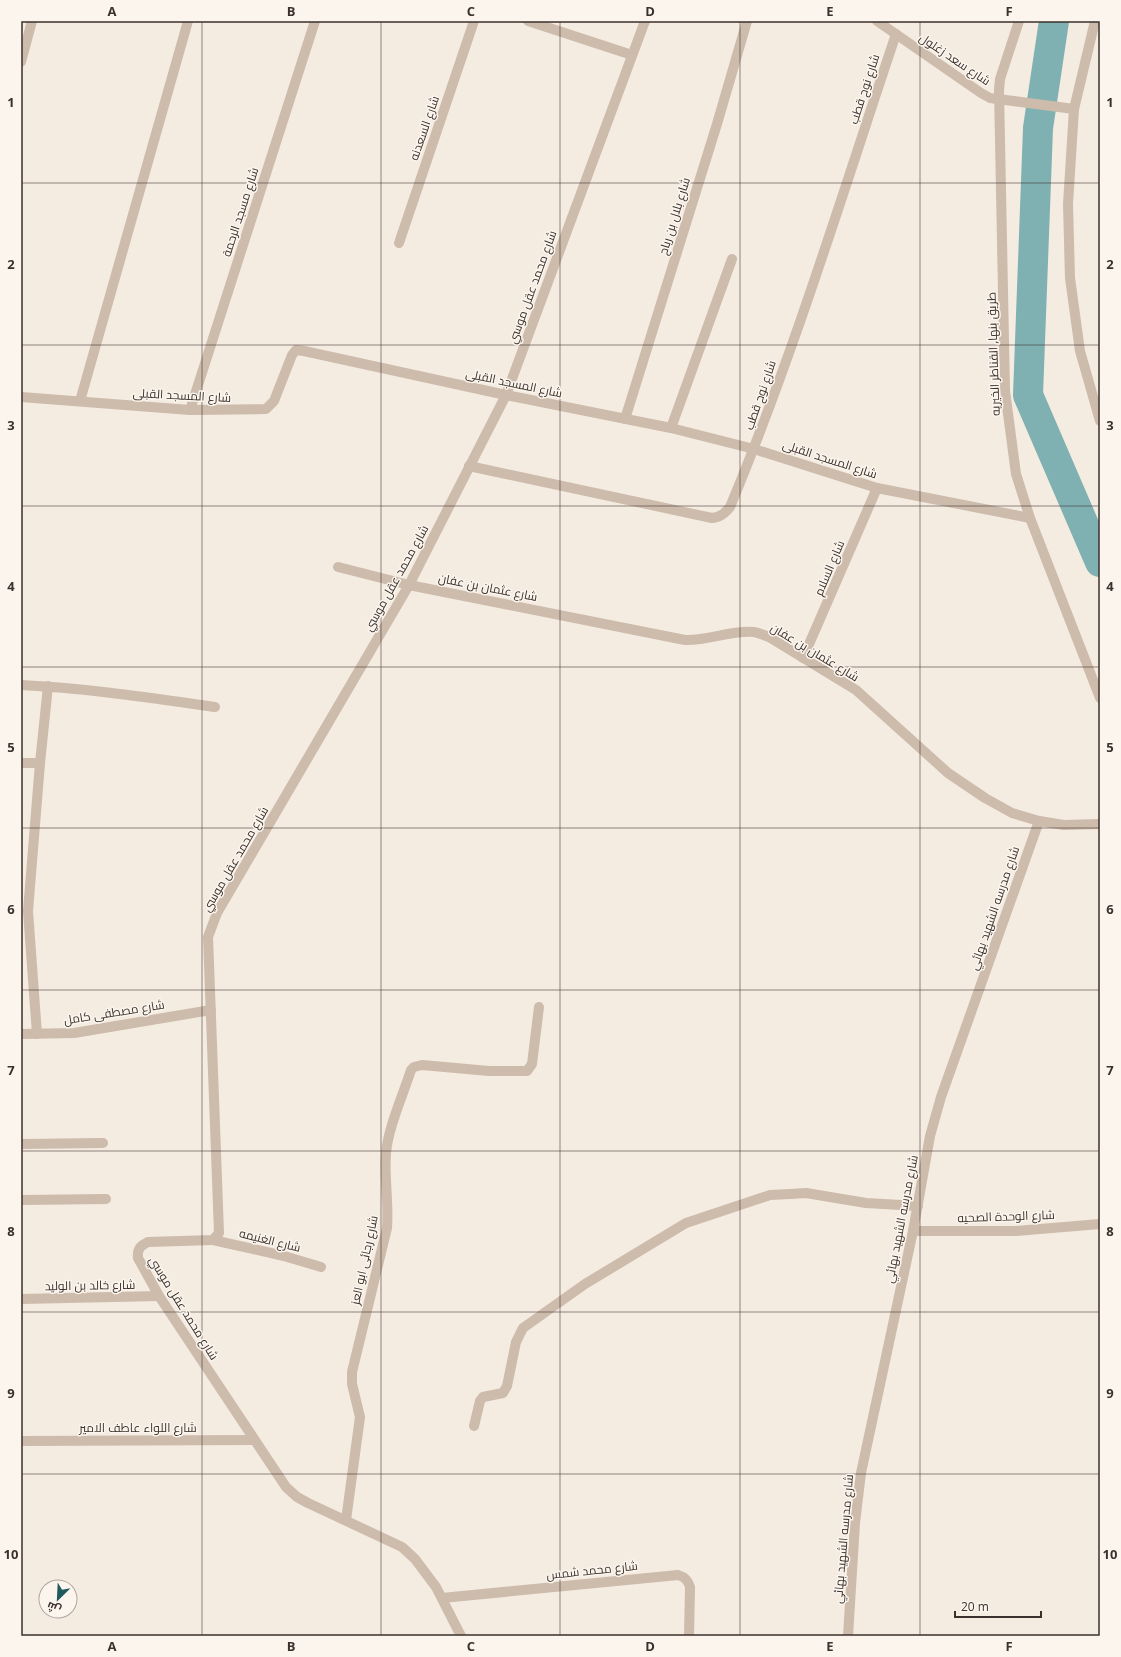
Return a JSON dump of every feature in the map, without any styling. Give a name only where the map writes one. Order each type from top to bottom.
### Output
[{"type":"street","points":[[21,62],[32,21]]},
{"type":"street","points":[[80,401],[188,21]]},
{"type":"street","name":"شارع مسجد الرحمة","points":[[190,410],[315,21]]},
{"type":"street","name":"شارع السعدنه","points":[[399,243],[474,21]]},
{"type":"street","points":[[528,21],[632,55]]},
{"type":"street","name":"شارع محمد عقل موسي","points":[[461,1636],[436,1587],[415,1559],[402,1547],[297,1497],[286,1487],[159,1296],[138,1258],[138,1249],[148,1242],[213,1240],[217,1237],[220,1228],[208,937],[217,914],[409,585],[506,395],[645,21]]},
{"type":"street","name":"شارع بلال بن رباح","points":[[625,419],[717,124],[747,21]]},
{"type":"street","name":"شارع سعد زغلول","points":[[877,21],[981,94],[1000,100],[1074,109]]},
{"type":"street","name":"طريق بنها, القناطر الخيريه","points":[[1019,21],[1000,79],[1005,391],[1016,474],[1030,518],[1100,698]]},
{"type":"street","points":[[1095,21],[1074,109],[1068,204],[1070,278],[1080,351],[1100,422]]},
{"type":"street","name":"شارع نوح قطب","points":[[470,466],[712,518],[719,517],[725,513],[730,507],[754,449],[818,270],[896,34]]},
{"type":"street","points":[[671,428],[732,259]]},
{"type":"street","name":"شارع المسجد القبلى","points":[[21,397],[190,410],[266,409],[274,400],[292,355],[296,350],[506,395],[671,428],[754,449],[878,488],[1030,518]]},
{"type":"street","name":"شارع السلام","points":[[803,658],[878,488]]},
{"type":"street","name":"شارع عثمان بن عفان","points":[[338,567],[409,585],[685,640],[700,640],[745,632],[756,633],[769,637],[856,690],[948,774],[985,798],[1012,813],[1039,821],[1064,825],[1100,824]]},
{"type":"street","points":[[21,685],[48,686],[132,695],[215,707]]},
{"type":"street","points":[[36,1034],[25,911],[48,686]]},
{"type":"street","points":[[21,763],[40,763]]},
{"type":"street","name":"شارع مدرسه الشهيد بهائي","points":[[848,1636],[855,1523],[861,1473],[913,1231],[930,1136],[941,1097],[1039,821]]},
{"type":"street","name":"شارع رجائى ابو العز","points":[[346,1520],[360,1426],[360,1417],[352,1384],[352,1372],[387,1228],[388,1211],[386,1154],[388,1138],[411,1070],[414,1067],[422,1065],[489,1071],[527,1071],[532,1064],[538,1007]]},
{"type":"street","name":"شارع مصطفى كامل","points":[[21,1034],[74,1033],[210,1010]]},
{"type":"street","points":[[21,1144],[103,1143]]},
{"type":"street","points":[[474,1426],[480,1401],[483,1397],[503,1393],[507,1386],[516,1342],[523,1328],[585,1284],[686,1223],[770,1195],[806,1193],[866,1203],[918,1206]]},
{"type":"street","points":[[21,1200],[106,1199]]},
{"type":"street","name":"شارع الوحدة الصحيه","points":[[913,1231],[1016,1231],[1100,1224]]},
{"type":"street","name":"شارع الغنيمه","points":[[213,1240],[284,1256],[321,1267]]},
{"type":"street","name":"شارع خالد بن الوليد","points":[[21,1299],[159,1296]]},
{"type":"street","name":"شارع اللواء عاطف الامير","points":[[21,1440],[254,1440]]},
{"type":"street","name":"شارع محمد شمس","points":[[442,1598],[678,1575],[684,1576],[689,1582],[690,1587],[689,1636]]},
{"type":"waterway","points":[[1054,21],[1038,128],[1028,395],[1100,562]]}]
